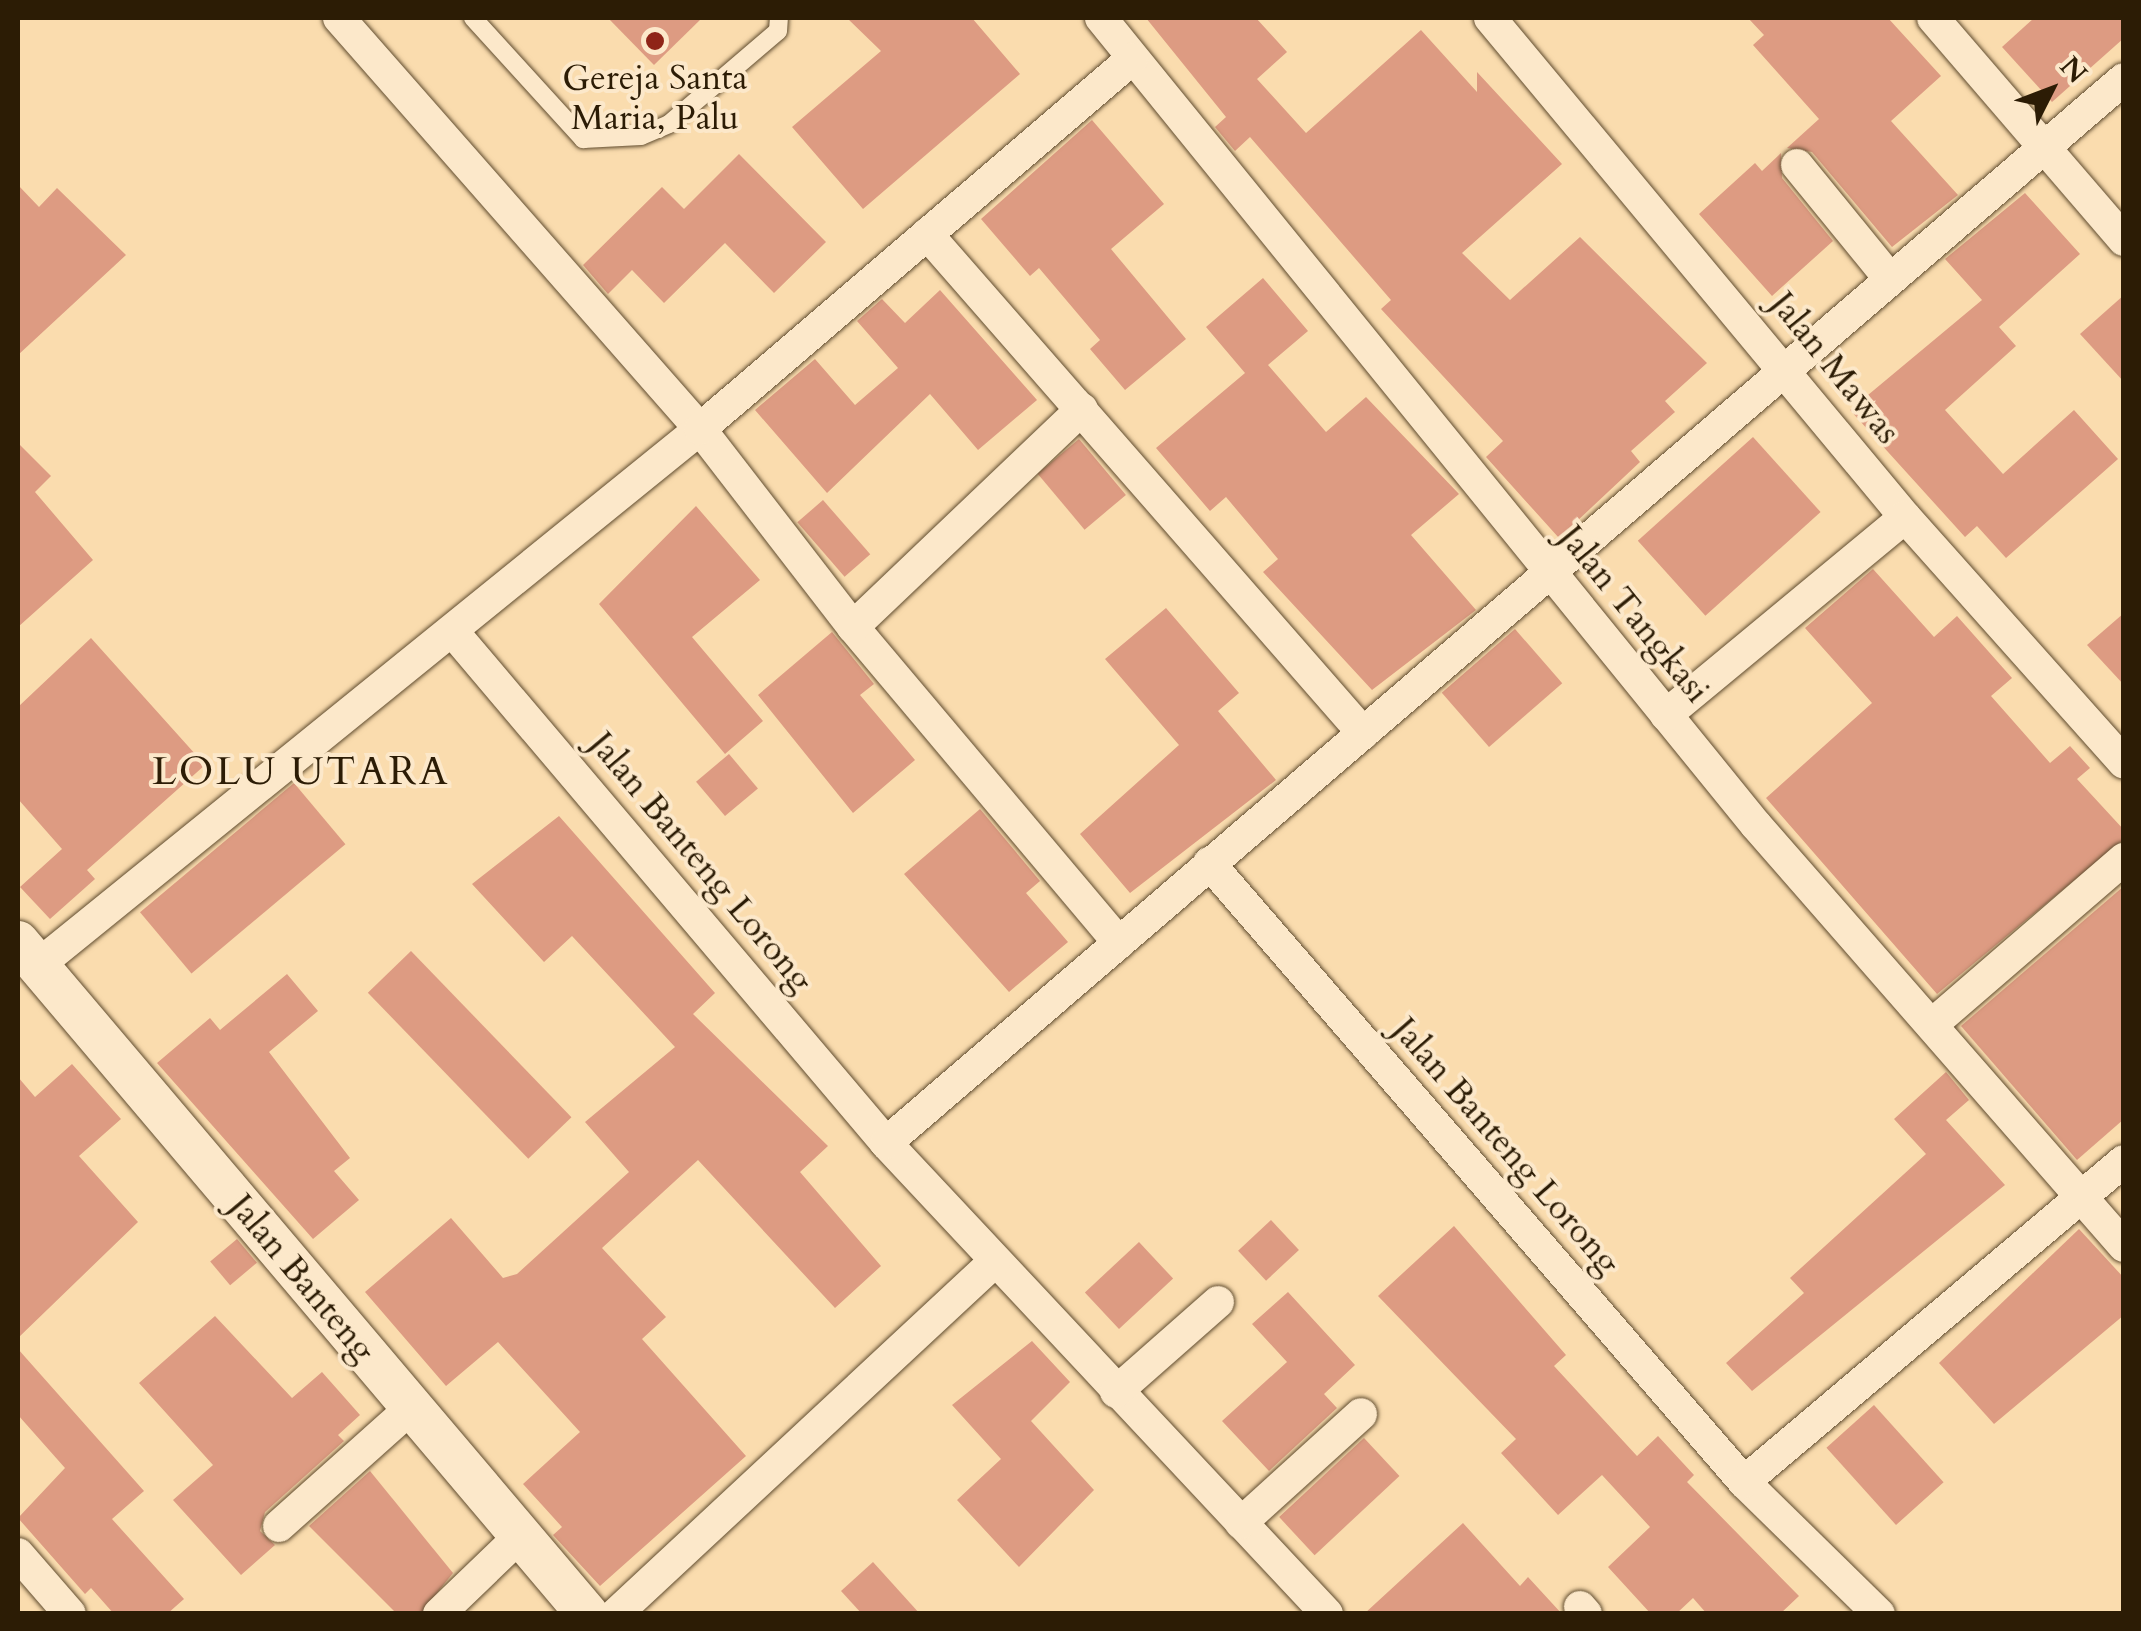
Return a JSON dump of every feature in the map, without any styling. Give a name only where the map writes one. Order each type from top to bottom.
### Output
[{"type":"street","points":[[339,18],[700,430],[853,627],[1119,943]]},
{"type":"street","name":"Jalan Tangkasi","points":[[1101,18],[1666,716],[2124,1246]]},
{"type":"street","name":"Jalan Mawas","points":[[1490,18],[1905,517],[2124,763]]},
{"type":"street","points":[[1933,18],[2124,240]]},
{"type":"street","points":[[27,954],[454,632],[700,430],[1132,59]]},
{"type":"street","points":[[886,1143],[1546,569],[1786,370],[2124,79]]},
{"type":"street","points":[[1798,165],[1890,280]]},
{"type":"street","points":[[927,234],[1362,733]]},
{"type":"street","points":[[853,627],[1082,409]]},
{"type":"street","points":[[1666,716],[1905,517]]},
{"type":"street","name":"Jalan Banteng Lorong","points":[[454,632],[886,1143],[1326,1614]]},
{"type":"street","points":[[1934,1022],[2124,860]]},
{"type":"street","name":"Jalan Banteng Lorong","points":[[1208,863],[1744,1482],[1870,1610]]},
{"type":"street","name":"Jalan Banteng","points":[[27,954],[587,1614]]},
{"type":"street","points":[[1744,1482],[2124,1161]]},
{"type":"street","points":[[616,1614],[994,1262]]},
{"type":"street","points":[[1116,1392],[1218,1302]]},
{"type":"street","points":[[279,1526],[412,1407]]},
{"type":"street","points":[[1240,1523],[1361,1414]]},
{"type":"street","points":[[439,1614],[521,1534]]},
{"type":"street","points":[[18,1554],[70,1614]]},
{"type":"lane","points":[[473,18],[582,139],[641,136],[669,124],[778,30],[779,18]]},
{"type":"building","name":"Gereja Santa Maria, Palu","points":[[608,18],[702,18],[654,65]]},
{"type":"building","points":[[847,18],[972,18],[1020,74],[863,209],[792,127],[881,51]]},
{"type":"building","points":[[1146,18],[1256,18],[1287,52],[1257,79],[1306,133],[1421,30],[1477,92],[1477,72],[1562,164],[1462,253],[1510,300],[1580,237],[1707,363],[1665,401],[1675,412],[1631,451],[1640,462],[1559,538],[1486,457],[1503,441],[1381,309],[1391,300],[1250,137],[1235,151],[1215,127],[1226,117]]},
{"type":"building","points":[[1748,18],[1888,18],[1941,76],[1891,121],[1958,195],[1892,247],[1812,152],[1787,148],[1819,119],[1753,45],[1764,35]]},
{"type":"building","points":[[2034,18],[2124,18],[2124,38],[2052,102],[2002,47]]},
{"type":"building","points":[[1092,120],[1164,204],[1111,249],[1186,339],[1125,390],[1090,349],[1100,340],[1039,268],[1030,276],[981,219]]},
{"type":"building","points":[[1781,153],[1782,178],[1833,241],[1772,296],[1699,214],[1755,163],[1762,171]]},
{"type":"building","points":[[739,154],[826,242],[774,293],[725,243],[664,303],[632,270],[608,294],[583,265],[662,187],[684,209]]},
{"type":"building","points":[[18,185],[39,207],[57,188],[126,255],[18,355]]},
{"type":"building","points":[[2025,193],[2080,254],[1999,327],[2016,346],[1945,410],[2003,474],[2074,410],[2118,459],[2006,558],[1977,526],[1965,537],[1850,410],[1982,300],[1945,259]]},
{"type":"building","points":[[1263,278],[1308,331],[1268,365],[1326,432],[1366,397],[1459,494],[1411,535],[1476,610],[1372,690],[1263,572],[1278,559],[1226,497],[1210,511],[1156,448],[1245,373],[1206,327]]},
{"type":"building","points":[[940,290],[1037,400],[978,450],[930,394],[827,493],[755,410],[815,359],[855,405],[898,368],[857,321],[882,299],[905,323]]},
{"type":"building","points":[[2124,295],[2124,382],[2080,334]]},
{"type":"building","points":[[1753,437],[1821,512],[1705,616],[1638,541]]},
{"type":"building","points":[[1079,439],[1126,495],[1085,530],[1038,474]]},
{"type":"building","points":[[18,443],[51,476],[35,492],[93,560],[18,627]]},
{"type":"building","points":[[823,500],[870,554],[845,577],[797,522]]},
{"type":"building","points":[[696,506],[760,580],[692,637],[763,721],[725,754],[599,604]]},
{"type":"building","points":[[1873,569],[1934,637],[1957,616],[2012,678],[1991,696],[2050,763],[2070,746],[2090,768],[2077,779],[2124,830],[2124,839],[1937,994],[1766,798],[1872,703],[1805,628]]},
{"type":"building","points":[[1166,608],[1239,693],[1218,711],[1276,780],[1130,893],[1080,834],[1179,745],[1105,659]]},
{"type":"building","points":[[2124,613],[2124,685],[2087,645]]},
{"type":"building","points":[[1515,629],[1562,683],[1489,747],[1442,693]]},
{"type":"building","points":[[832,632],[874,684],[860,695],[915,760],[853,813],[758,695]]},
{"type":"building","points":[[91,638],[205,765],[87,870],[95,879],[50,919],[20,887],[62,849],[18,799],[18,707]]},
{"type":"building","points":[[729,754],[758,788],[725,816],[696,782]]},
{"type":"building","points":[[294,783],[345,844],[191,973],[140,912]]},
{"type":"building","points":[[980,809],[1040,881],[1026,893],[1068,942],[1009,992],[904,874]]},
{"type":"building","points":[[559,816],[715,993],[693,1014],[828,1146],[800,1172],[881,1266],[835,1308],[698,1160],[602,1248],[666,1317],[642,1339],[746,1456],[600,1586],[553,1535],[562,1527],[523,1484],[580,1432],[498,1342],[446,1386],[365,1292],[451,1218],[503,1278],[517,1274],[629,1172],[585,1122],[675,1047],[572,936],[544,962],[472,884]]},
{"type":"building","points":[[2124,886],[2124,1119],[2077,1160],[1961,1026]]},
{"type":"building","points":[[411,951],[571,1117],[528,1159],[368,993]]},
{"type":"building","points":[[287,974],[318,1011],[269,1052],[350,1158],[334,1171],[359,1200],[313,1239],[157,1063],[210,1018],[220,1030]]},
{"type":"building","points":[[72,1064],[121,1119],[79,1156],[138,1222],[18,1338],[18,1077],[35,1097]]},
{"type":"building","points":[[1946,1072],[1969,1100],[1946,1120],[2005,1185],[1752,1391],[1726,1363],[1804,1293],[1790,1278],[1926,1154],[1894,1119]]},
{"type":"building","points":[[1271,1220],[1299,1250],[1266,1281],[1238,1251]]},
{"type":"building","points":[[1454,1226],[1566,1355],[1554,1366],[1637,1456],[1658,1436],[1694,1475],[1687,1482],[1799,1596],[1780,1614],[1707,1614],[1693,1598],[1676,1614],[1651,1614],[1608,1567],[1650,1527],[1602,1475],[1558,1515],[1501,1453],[1516,1439],[1378,1296]]},
{"type":"building","points":[[2079,1229],[2124,1278],[2124,1315],[1994,1424],[1939,1363]]},
{"type":"building","points":[[237,1239],[257,1263],[230,1285],[210,1261]]},
{"type":"building","points":[[1139,1242],[1173,1279],[1119,1329],[1085,1292]]},
{"type":"building","points":[[1288,1292],[1355,1365],[1324,1394],[1337,1408],[1269,1471],[1222,1421],[1287,1362],[1252,1324]]},
{"type":"building","points":[[215,1316],[292,1398],[322,1372],[360,1415],[338,1435],[344,1441],[265,1512],[260,1531],[275,1545],[241,1575],[173,1500],[213,1465],[139,1383]]},
{"type":"building","points":[[1032,1341],[1070,1382],[1031,1421],[1094,1490],[1019,1567],[957,1500],[1001,1459],[952,1405]]},
{"type":"building","points":[[18,1349],[144,1491],[112,1519],[184,1599],[167,1614],[114,1614],[91,1588],[85,1594],[18,1518],[65,1468],[18,1415]]},
{"type":"building","points":[[1874,1405],[1944,1482],[1896,1525],[1826,1448]]},
{"type":"building","points":[[1364,1438],[1399,1476],[1315,1555],[1279,1517]]},
{"type":"building","points":[[370,1471],[453,1573],[420,1614],[397,1614],[309,1526]]},
{"type":"building","points":[[1463,1523],[1520,1586],[1528,1577],[1562,1614],[1364,1614]]},
{"type":"building","points":[[873,1562],[920,1614],[862,1614],[841,1591]]},
{"type":"place","name":"Gereja Santa Maria, Palu","points":[[655,41]]},
{"type":"district","name":"LOLU UTARA","points":[[301,772]]}]
